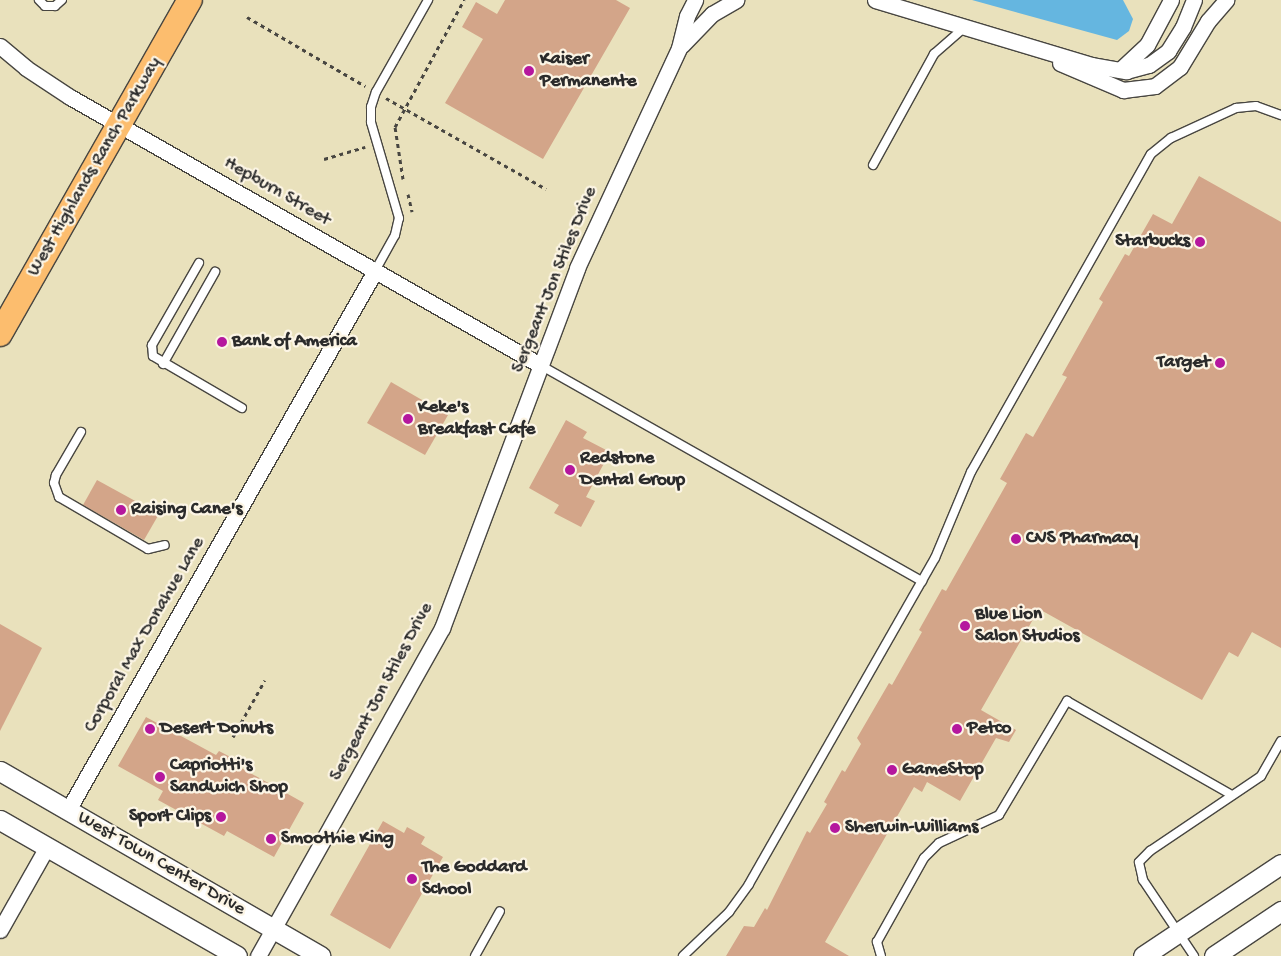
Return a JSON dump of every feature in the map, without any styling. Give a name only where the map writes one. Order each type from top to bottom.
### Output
[{"type":"main road","name":"West Highlands Ranch Parkway","points":[[0,334],[190,0]]},
{"type":"street","name":"Sergeant Jon Stiles Drive","points":[[258,956],[439,635],[585,248],[679,48],[687,16],[695,0]]},
{"type":"street","name":"Sergeant Jon Stiles Drive","points":[[679,48],[701,24],[736,0]]},
{"type":"street","points":[[875,0],[1018,43],[1120,70],[1140,69],[1161,58],[1180,32],[1194,0]]},
{"type":"street","points":[[1120,70],[1148,45],[1171,0]]},
{"type":"street","points":[[1018,43],[1107,85],[1123,90],[1142,89],[1155,86],[1174,74],[1208,22],[1226,0]]},
{"type":"street","name":"Hepburn Street","points":[[0,46],[43,80],[119,125],[540,365]]},
{"type":"street","name":"Corporal Max Donahue Lane","points":[[68,810],[375,271]]},
{"type":"street","name":"West Town Center Drive","points":[[0,771],[322,956]]},
{"type":"street","points":[[0,820],[237,956]]},
{"type":"street","points":[[0,930],[47,847]]},
{"type":"street","points":[[1143,956],[1281,864]]},
{"type":"street","points":[[1214,956],[1281,911]]},
{"type":"lane","points":[[39,0],[45,6],[56,6],[62,0]]},
{"type":"lane","points":[[375,271],[394,234],[399,218],[371,118],[376,92],[428,0]]},
{"type":"lane","points":[[873,164],[937,49],[965,27]]},
{"type":"lane","points":[[683,956],[722,920],[746,890],[922,581],[947,532],[971,472],[1151,154],[1171,138],[1236,108],[1256,106],[1281,115]]},
{"type":"lane","points":[[199,263],[152,345],[153,356],[163,364],[242,408]]},
{"type":"lane","points":[[163,364],[215,272]]},
{"type":"lane","points":[[540,365],[922,581]]},
{"type":"lane","points":[[81,432],[56,475],[54,483],[59,497],[148,548],[165,545]]},
{"type":"lane","points":[[882,956],[877,942],[924,858],[940,843],[999,815],[1067,701],[1232,795]]},
{"type":"lane","points":[[1194,956],[1141,877],[1139,862],[1150,850],[1261,776],[1281,741]]},
{"type":"lane","points":[[475,956],[500,911]]},
{"type":"path","points":[[411,217],[413,209],[403,180],[395,127],[464,0]]},
{"type":"path","points":[[247,18],[546,189]]},
{"type":"path","points":[[324,159],[396,137]]},
{"type":"path","points":[[233,737],[265,680]]},
{"type":"water","points":[[972,0],[1123,0],[1133,19],[1129,31],[1117,40]]},
{"type":"building","name":"Kaiser Permanente","points":[[505,0],[616,0],[630,8],[543,159],[445,103],[483,39],[462,27],[476,2],[497,14]]},
{"type":"building","points":[[1199,176],[1281,222],[1281,648],[1252,632],[1238,657],[1229,652],[1202,700],[1039,609],[981,710],[1016,730],[1009,742],[996,738],[960,801],[927,782],[922,792],[914,787],[825,942],[849,956],[726,956],[744,926],[754,927],[765,908],[767,910],[807,831],[810,833],[827,804],[824,802],[842,770],[845,772],[861,744],[857,738],[889,683],[892,685],[922,632],[919,630],[942,589],[946,591],[1007,483],[1000,479],[1026,433],[1033,437],[1067,377],[1062,375],[1103,302],[1099,299],[1125,254],[1129,256],[1153,214],[1172,224]]},
{"type":"building","name":"Keke's Breakfast Cafe","points":[[391,382],[448,415],[425,455],[367,423]]},
{"type":"building","name":"Redstone Dental Group","points":[[566,420],[587,432],[583,438],[610,452],[586,497],[595,501],[581,527],[554,513],[559,505],[529,488]]},
{"type":"building","name":"Raising Cane's","points":[[97,480],[159,514],[144,540],[83,505]]},
{"type":"building","points":[[0,624],[42,648],[0,731]]},
{"type":"building","points":[[146,717],[216,755],[219,751],[238,761],[236,765],[304,803],[274,857],[227,831],[224,836],[158,800],[163,791],[118,766]]},
{"type":"building","points":[[383,821],[404,833],[407,827],[425,837],[421,844],[443,857],[390,949],[330,915]]},
{"type":"place","name":"Kaiser Permanente","points":[[529,71]]},
{"type":"place","name":"Starbucks","points":[[1200,242]]},
{"type":"place","name":"Bank of America","points":[[222,342]]},
{"type":"place","name":"Target","points":[[1220,363]]},
{"type":"place","name":"Keke's Breakfast Cafe","points":[[408,419]]},
{"type":"place","name":"Redstone Dental Group","points":[[570,470]]},
{"type":"place","name":"Raising Cane's","points":[[121,510]]},
{"type":"place","name":"CVS Pharmacy","points":[[1016,539]]},
{"type":"place","name":"Blue Lion Salon Studios","points":[[965,626]]},
{"type":"place","name":"Desert Donuts","points":[[150,729]]},
{"type":"place","name":"Petco","points":[[957,729]]},
{"type":"place","name":"GameStop","points":[[892,770]]},
{"type":"place","name":"Capriotti's Sandwich Shop","points":[[160,777]]},
{"type":"place","name":"Sport Clips","points":[[221,817]]},
{"type":"place","name":"Sherwin-Williams","points":[[835,828]]},
{"type":"place","name":"Smoothie King","points":[[271,839]]},
{"type":"place","name":"The Goddard School","points":[[412,879]]}]
